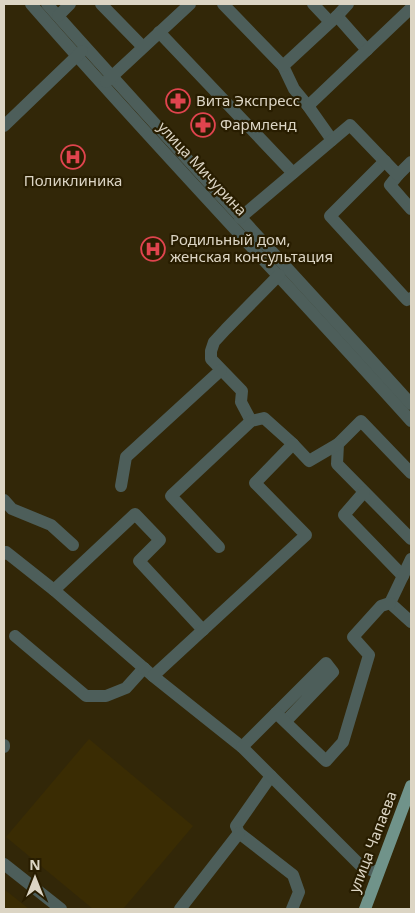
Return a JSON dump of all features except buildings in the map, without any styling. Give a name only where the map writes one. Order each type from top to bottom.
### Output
[{"type":"main road","name":"улица Чапаева","points":[[365,909],[411,786]]},
{"type":"street","name":"улица Мичурина","points":[[31,4],[81,52],[411,421]]},
{"type":"street","name":"улица Мичурина","points":[[47,4],[58,16],[81,52]]},
{"type":"street","points":[[58,16],[70,4]]},
{"type":"street","points":[[101,4],[143,47]]},
{"type":"street","points":[[223,4],[283,66],[294,89],[332,140]]},
{"type":"street","points":[[313,4],[333,19],[367,50]]},
{"type":"street","points":[[283,66],[348,4]]},
{"type":"street","points":[[107,81],[159,32],[183,6]]},
{"type":"street","points":[[308,106],[411,8]]},
{"type":"street","points":[[159,32],[293,173]]},
{"type":"street","points":[[4,126],[81,52]]},
{"type":"street","name":"улица Мичурина","points":[[107,81],[319,301],[411,403]]},
{"type":"street","points":[[240,218],[350,125],[398,175]]},
{"type":"street","points":[[385,161],[330,216],[410,301]]},
{"type":"street","points":[[411,162],[390,185],[411,210]]},
{"type":"street","points":[[251,421],[241,402],[242,391],[212,359],[210,351],[214,342],[279,275]]},
{"type":"street","points":[[121,486],[126,456],[221,370]]},
{"type":"street","points":[[219,547],[171,496],[251,421],[264,418],[309,461],[338,444],[361,421],[411,473]]},
{"type":"street","points":[[15,636],[86,696],[106,696],[126,688],[202,630],[306,535],[255,483],[293,444]]},
{"type":"street","points":[[338,444],[337,464],[411,539]]},
{"type":"street","points":[[364,492],[344,515],[403,576]]},
{"type":"street","points":[[4,500],[12,509],[51,525],[73,545]]},
{"type":"street","points":[[54,590],[135,514],[160,540],[139,561],[202,630]]},
{"type":"street","points":[[4,554],[6,552],[54,590],[148,672],[242,747],[360,865],[378,873]]},
{"type":"street","points":[[276,713],[326,761],[343,742],[369,655],[353,636],[381,606],[390,603],[411,559]]},
{"type":"street","points":[[390,603],[411,622]]},
{"type":"street","points":[[242,747],[326,664],[333,672],[286,721]]},
{"type":"street","points":[[271,776],[236,826],[239,834],[293,875],[299,892],[292,909]]},
{"type":"street","points":[[180,909],[239,834]]},
{"type":"street","points":[[4,864],[61,909]]},
{"type":"shaded area","points":[[89,739],[193,826],[123,909],[93,909],[6,837]]},
{"type":"shaded area","points":[[4,889],[29,909],[4,909]]},
{"type":"place","name":"Вита Экспресс","points":[[178,101]]},
{"type":"place","name":"Фармленд","points":[[203,125]]},
{"type":"place","name":"Поликлиника","points":[[73,157]]},
{"type":"place","name":"Родильный дом, женская консультация","points":[[153,249]]}]
